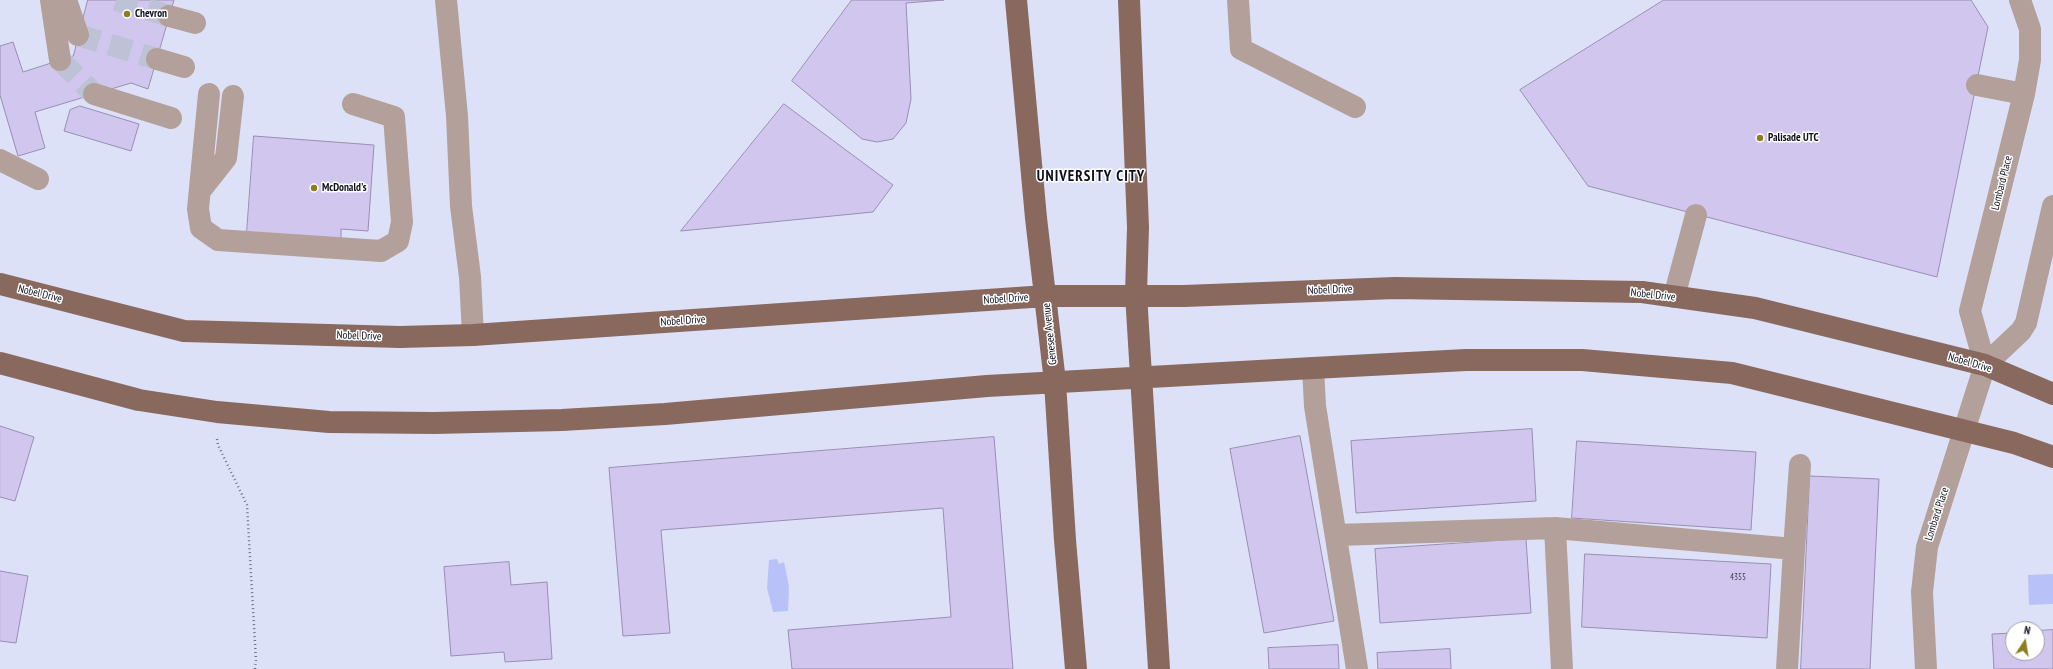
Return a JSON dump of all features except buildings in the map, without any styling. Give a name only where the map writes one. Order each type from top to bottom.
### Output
[{"type":"main road","name":"Genesee Avenue","points":[[1016,0],[1036,218],[1055,382],[1064,532],[1076,669]]},
{"type":"main road","points":[[1129,0],[1138,227],[1136,294],[1159,669]]},
{"type":"main road","name":"Nobel Drive","points":[[0,284],[184,331],[400,338],[473,335],[1046,296],[1136,294],[1184,296],[1395,288],[1642,292],[1755,308],[1985,365],[2053,394]]},
{"type":"main road","points":[[0,363],[139,400],[217,412],[337,422],[434,423],[562,420],[673,413],[987,386],[1055,382],[1466,360],[1582,360],[1732,373],[1964,430],[2034,449],[2053,457]]},
{"type":"street","points":[[51,0],[60,60]]},
{"type":"street","points":[[66,0],[78,35]]},
{"type":"street","points":[[446,0],[457,116],[461,206],[470,277],[473,335]]},
{"type":"street","points":[[1238,0],[1240,50],[1355,107]]},
{"type":"street","name":"Lombard Place","points":[[1985,365],[1970,311],[2024,94],[2030,60],[2030,29],[2020,0]]},
{"type":"street","points":[[169,16],[195,23]]},
{"type":"street","points":[[157,59],[184,67]]},
{"type":"street","points":[[1977,85],[2024,94]]},
{"type":"street","points":[[94,94],[171,118]]},
{"type":"street","points":[[209,94],[198,209],[201,228],[218,240],[381,251],[398,241],[402,222],[394,117],[353,104]]},
{"type":"street","points":[[200,191],[226,158],[234,96]]},
{"type":"street","points":[[0,160],[38,180]]},
{"type":"street","name":"Lombard Place","points":[[1926,669],[1922,592],[1927,547],[1985,365],[2021,331],[2026,323],[2053,206]]},
{"type":"street","points":[[1674,297],[1696,215]]},
{"type":"street","points":[[1313,368],[1315,406],[1337,535],[1357,669]]},
{"type":"street","points":[[1787,669],[1800,466]]},
{"type":"street","points":[[1337,535],[1555,528],[1794,549]]},
{"type":"street","points":[[1555,528],[1562,669]]},
{"type":"path","points":[[217,412],[218,445],[247,505],[256,660],[255,669]]},
{"type":"water","points":[[777,559],[779,564],[784,562],[789,586],[788,611],[773,612],[767,588],[769,560]]},
{"type":"water","points":[[2053,574],[2053,604],[2029,605],[2028,575]]},
{"type":"tunnel","points":[[116,0],[169,16]]},
{"type":"tunnel","points":[[78,35],[157,59]]},
{"type":"tunnel","points":[[60,60],[94,94]]},
{"type":"place","name":"Chevron","points":[[127,14]]},
{"type":"place","name":"Palisade UTC","points":[[1760,138]]},
{"type":"place","name":"McDonald's","points":[[314,188]]},
{"type":"district","name":"UNIVERSITY CITY","points":[[1091,177]]}]
